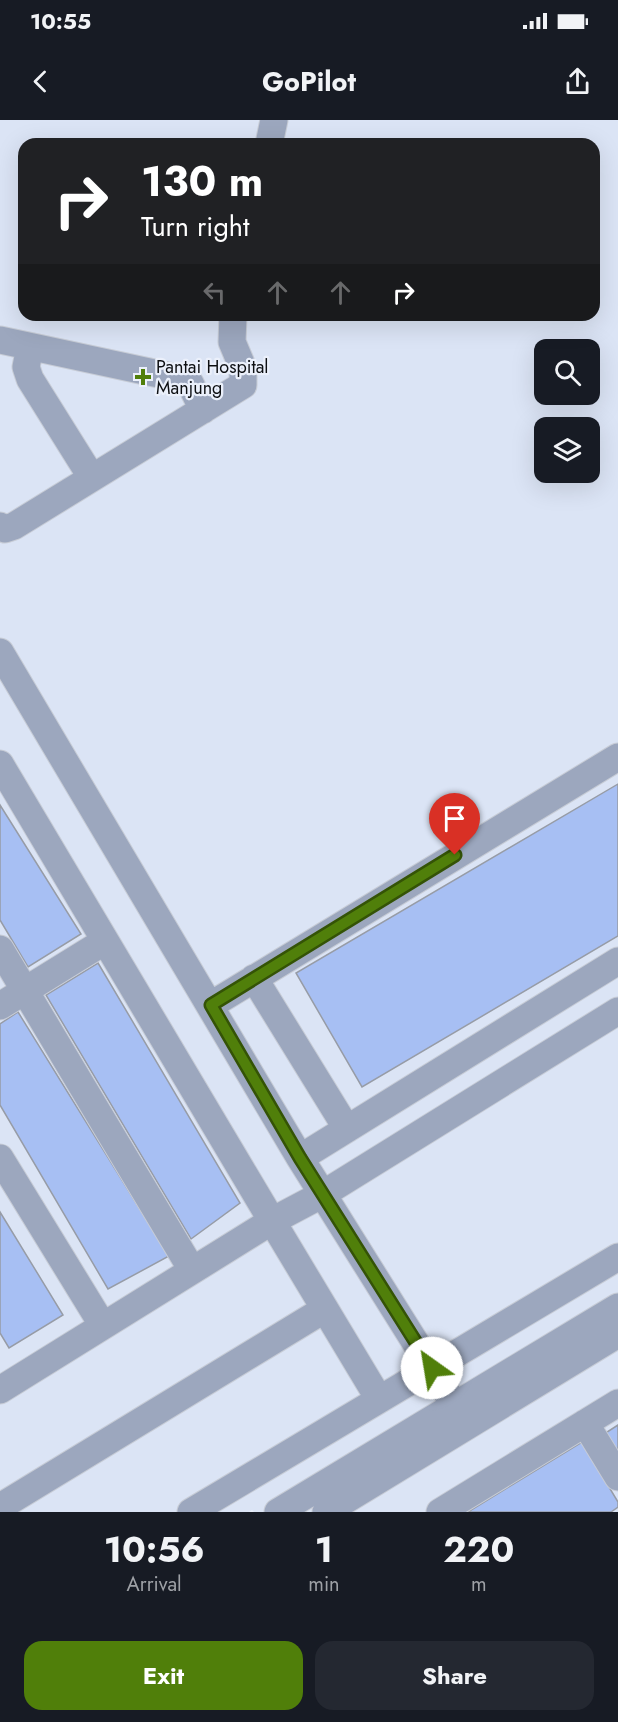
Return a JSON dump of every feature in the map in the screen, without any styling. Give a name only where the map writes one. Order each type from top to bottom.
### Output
[{"type":"street","points":[[270,138],[274,120]]},
{"type":"street","points":[[0,526],[5,529],[14,526],[243,385],[243,368],[232,342],[233,321]]},
{"type":"street","points":[[0,340],[182,379],[190,383],[203,410]]},
{"type":"street","points":[[30,347],[26,367],[30,379],[92,478]]},
{"type":"street","points":[[0,652],[300,1158],[461,1416]]},
{"type":"street","points":[[211,1005],[618,757]]},
{"type":"street","points":[[0,764],[379,1400]]},
{"type":"street","points":[[0,1006],[105,941]]},
{"type":"street","points":[[0,949],[192,1270]]},
{"type":"street","points":[[300,1158],[618,961]]},
{"type":"street","points":[[254,978],[347,1129]]},
{"type":"street","points":[[4,1379],[103,1326],[272,1221],[323,1194],[618,1011]]},
{"type":"street","points":[[0,1158],[103,1326]]},
{"type":"street","points":[[191,1512],[618,1257]]},
{"type":"street","points":[[326,1512],[618,1306]]},
{"type":"street","points":[[0,1507],[325,1309]]},
{"type":"street","points":[[278,1512],[618,1334]]},
{"type":"street","points":[[440,1512],[618,1403]]},
{"type":"street","points":[[585,1423],[618,1478]]},
{"type":"shaded area","points":[[0,120],[618,120],[618,1512],[254,1512],[252,1510],[249,1512],[0,1512]]},
{"type":"building","points":[[618,784],[618,936],[362,1087],[296,973]]},
{"type":"building","points":[[0,805],[81,934],[28,967],[0,920]]},
{"type":"building","points":[[98,963],[240,1203],[191,1239],[46,995]]},
{"type":"building","points":[[18,1012],[169,1256],[108,1289],[0,1105],[0,1024]]},
{"type":"building","points":[[0,1212],[63,1315],[9,1348],[0,1333]]},
{"type":"building","points":[[618,1425],[618,1458],[604,1434]]},
{"type":"building","points":[[582,1442],[618,1502],[618,1507],[611,1512],[468,1512]]},
{"type":"place","name":"Pantai Hospital Manjung","points":[[143,377]]},
{"type":"route","points":[[432,1368],[300,1158],[211,1005],[455,855]]}]
